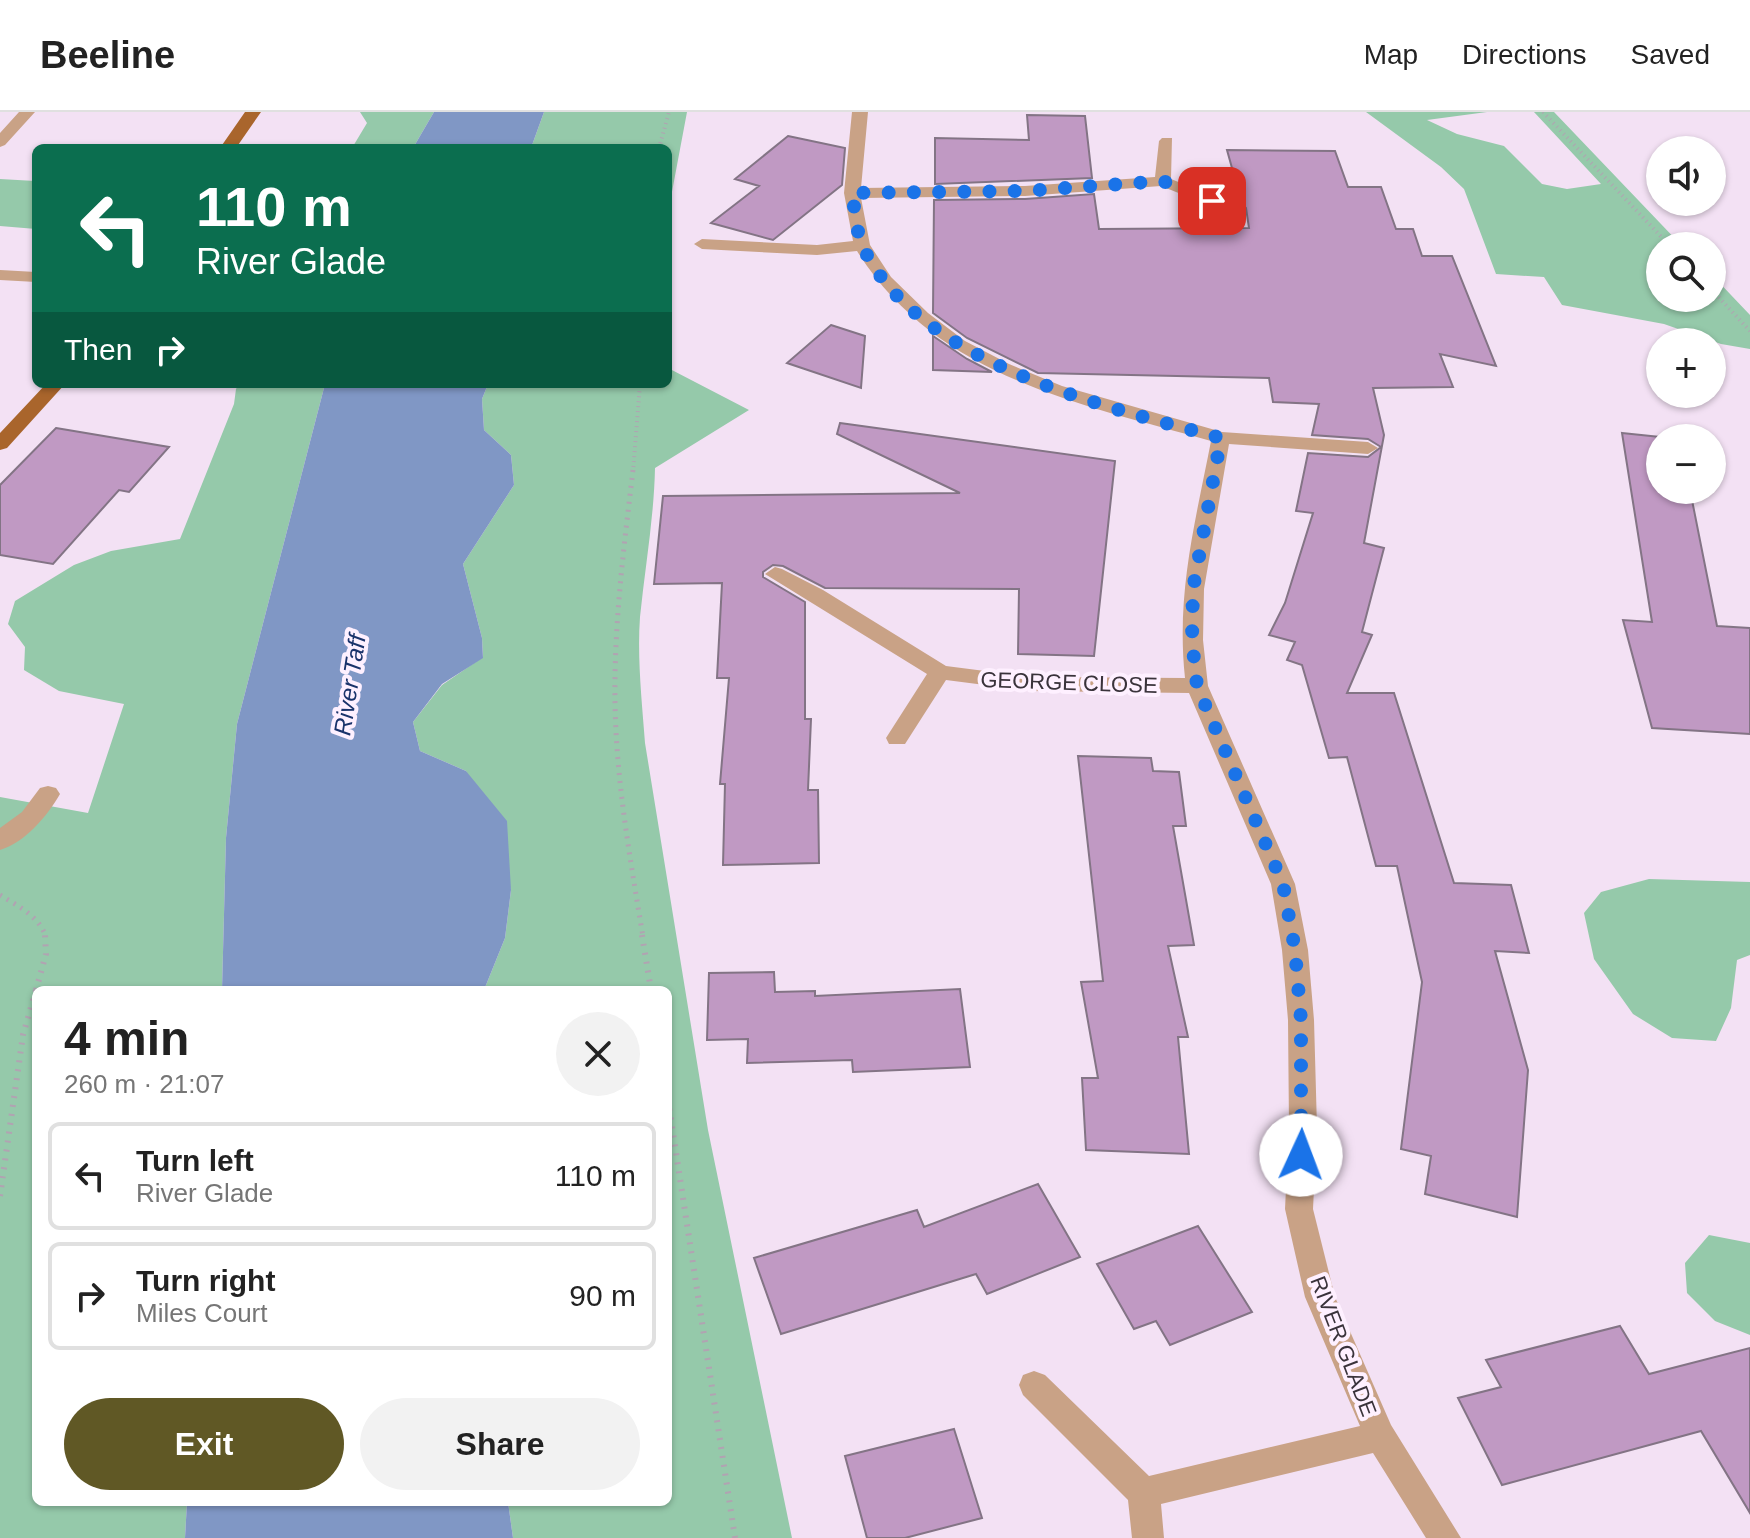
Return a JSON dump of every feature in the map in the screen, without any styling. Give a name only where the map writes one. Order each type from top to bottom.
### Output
[{"type":"main road","points":[[231,144],[253,112]]},
{"type":"main road","points":[[0,444],[52,388]]},
{"type":"street","points":[[0,142],[27,112]]},
{"type":"street","points":[[860,112],[852,193],[862,245],[884,280],[922,317],[959,345],[992,363],[1068,394],[1221,438],[1368,448]]},
{"type":"street","points":[[1163,181],[1167,141]]},
{"type":"street","points":[[852,193],[1025,191],[1163,181],[1237,211]]},
{"type":"street","points":[[702,244],[817,250],[862,245]]},
{"type":"street","points":[[0,275],[32,277]]},
{"type":"street","name":"RIVER GLADE","points":[[1221,438],[1193,589],[1192,640],[1197,686],[1283,884],[1295,950],[1301,1020],[1303,1128],[1299,1209],[1320,1297],[1380,1436],[1445,1538]]},
{"type":"street","name":"GEORGE CLOSE","points":[[775,574],[816,595],[940,672],[974,679],[1031,684],[1197,686]]},
{"type":"street","points":[[897,738],[940,672]]},
{"type":"street","points":[[0,841],[30,818],[48,794]]},
{"type":"street","points":[[1034,1385],[1144,1493],[1148,1538]]},
{"type":"street","points":[[1144,1493],[1380,1436]]},
{"type":"path","points":[[660,144],[669,112]]},
{"type":"path","points":[[1543,112],[1657,232]]},
{"type":"path","points":[[1726,305],[1750,331]]},
{"type":"path","points":[[640,388],[616,641],[615,701],[621,780],[650,986]]},
{"type":"path","points":[[0,895],[40,920],[49,939],[37,986]]},
{"type":"path","points":[[0,1196],[23,1035],[32,1004]]},
{"type":"path","points":[[672,1126],[735,1538]]},
{"type":"green space","points":[[360,112],[434,112],[415,144],[354,144],[367,123]]},
{"type":"green space","points":[[544,112],[687,112],[672,192],[672,144],[532,144]]},
{"type":"green space","points":[[1366,112],[1487,112],[1427,120],[1457,134],[1504,146],[1542,184],[1567,189],[1601,184],[1534,112],[1554,112],[1646,208],[1646,216],[1653,216],[1669,232],[1646,232],[1646,312],[1726,312],[1726,290],[1750,315],[1750,349],[1726,345],[1726,328],[1675,328],[1562,305],[1544,277],[1496,274],[1464,189],[1441,167]]},
{"type":"green space","points":[[0,179],[32,181],[32,229],[0,226]]},
{"type":"green space","points":[[672,370],[749,410],[655,468],[640,617],[639,664],[645,743],[708,1130],[792,1538],[513,1538],[509,1506],[672,1506],[672,986],[486,986],[505,938],[511,890],[466,771],[420,751],[413,722],[442,685],[483,657],[482,638],[463,564],[514,485],[511,455],[484,430],[482,399],[486,388],[672,388]]},
{"type":"green space","points":[[324,388],[237,724],[226,838],[222,986],[32,986],[32,1506],[187,1506],[185,1538],[0,1538],[0,797],[88,813],[124,704],[59,691],[24,670],[25,647],[8,624],[15,601],[74,565],[111,551],[180,539],[234,404],[236,389]]},
{"type":"green space","points":[[1649,879],[1750,882],[1750,955],[1737,960],[1731,1008],[1716,1041],[1672,1038],[1633,1014],[1594,959],[1584,913],[1601,892]]},
{"type":"green space","points":[[1709,1235],[1750,1243],[1750,1335],[1715,1321],[1687,1293],[1685,1263]]},
{"type":"water","points":[[434,112],[544,112],[532,144],[415,144]]},
{"type":"water","name":"River Taff","points":[[324,388],[486,388],[482,399],[484,430],[511,455],[514,485],[463,564],[482,638],[483,658],[442,684],[413,722],[420,751],[466,771],[507,821],[511,890],[505,938],[486,986],[222,986],[226,838],[237,724]]},
{"type":"water","points":[[187,1506],[509,1506],[513,1538],[185,1538]]},
{"type":"building","points":[[1027,115],[1085,116],[1092,178],[935,184],[935,138],[1029,140]]},
{"type":"building","points":[[788,136],[845,148],[842,185],[773,240],[711,223],[759,186],[735,179]]},
{"type":"building","points":[[1227,150],[1335,151],[1348,187],[1381,187],[1396,229],[1413,229],[1422,256],[1452,256],[1496,366],[1440,354],[1453,387],[1373,388],[1384,435],[1364,543],[1384,548],[1362,632],[1372,635],[1347,693],[1394,693],[1454,883],[1511,885],[1529,953],[1495,951],[1528,1070],[1517,1217],[1425,1194],[1431,1156],[1401,1149],[1422,982],[1397,866],[1376,866],[1347,757],[1329,758],[1302,665],[1287,660],[1295,642],[1269,635],[1285,603],[1313,513],[1296,511],[1308,453],[1368,457],[1381,447],[1368,439],[1312,435],[1319,404],[1273,402],[1269,378],[1038,373],[967,338],[933,313],[934,200],[1025,199],[1094,194],[1099,229],[1249,228],[1246,208],[1242,204]]},
{"type":"building","points":[[831,325],[865,336],[861,388],[787,363]]},
{"type":"building","points":[[933,336],[967,359],[992,372],[933,370]]},
{"type":"building","points":[[840,423],[1115,461],[1094,656],[1018,654],[1019,589],[825,588],[783,566],[773,565],[763,572],[763,577],[805,602],[805,719],[811,719],[808,790],[818,790],[819,863],[723,865],[725,784],[720,784],[729,678],[717,678],[722,583],[654,584],[663,496],[960,493],[837,434]]},
{"type":"building","points":[[56,428],[169,447],[129,492],[119,490],[53,564],[0,555],[0,485]]},
{"type":"building","points":[[1622,433],[1646,436],[1646,504],[1693,504],[1717,626],[1750,628],[1750,734],[1652,728],[1623,620],[1652,622]]},
{"type":"building","points":[[1078,756],[1151,758],[1153,771],[1179,772],[1186,826],[1173,826],[1194,945],[1168,946],[1188,1037],[1178,1037],[1189,1154],[1086,1150],[1082,1078],[1098,1078],[1081,982],[1103,981]]},
{"type":"building","points":[[774,972],[775,992],[815,991],[815,996],[960,989],[970,1067],[853,1072],[852,1060],[747,1063],[748,1039],[707,1040],[709,973]]},
{"type":"building","points":[[1038,1184],[1080,1257],[987,1294],[976,1274],[781,1334],[754,1258],[917,1210],[924,1227]]},
{"type":"building","points":[[1198,1226],[1252,1312],[1170,1345],[1156,1321],[1134,1329],[1097,1264]]},
{"type":"building","points":[[1620,1326],[1649,1374],[1750,1348],[1750,1513],[1701,1431],[1502,1485],[1458,1398],[1501,1387],[1486,1360]]},
{"type":"building","points":[[954,1429],[982,1518],[905,1538],[867,1538],[845,1456]]},
{"type":"route","points":[[1212,201],[1163,181],[1025,191],[852,193],[862,245],[884,280],[922,317],[959,345],[1055,390],[1221,438],[1193,589],[1192,640],[1197,686],[1260,825],[1283,884],[1295,950],[1301,1020],[1301,1155]]}]
